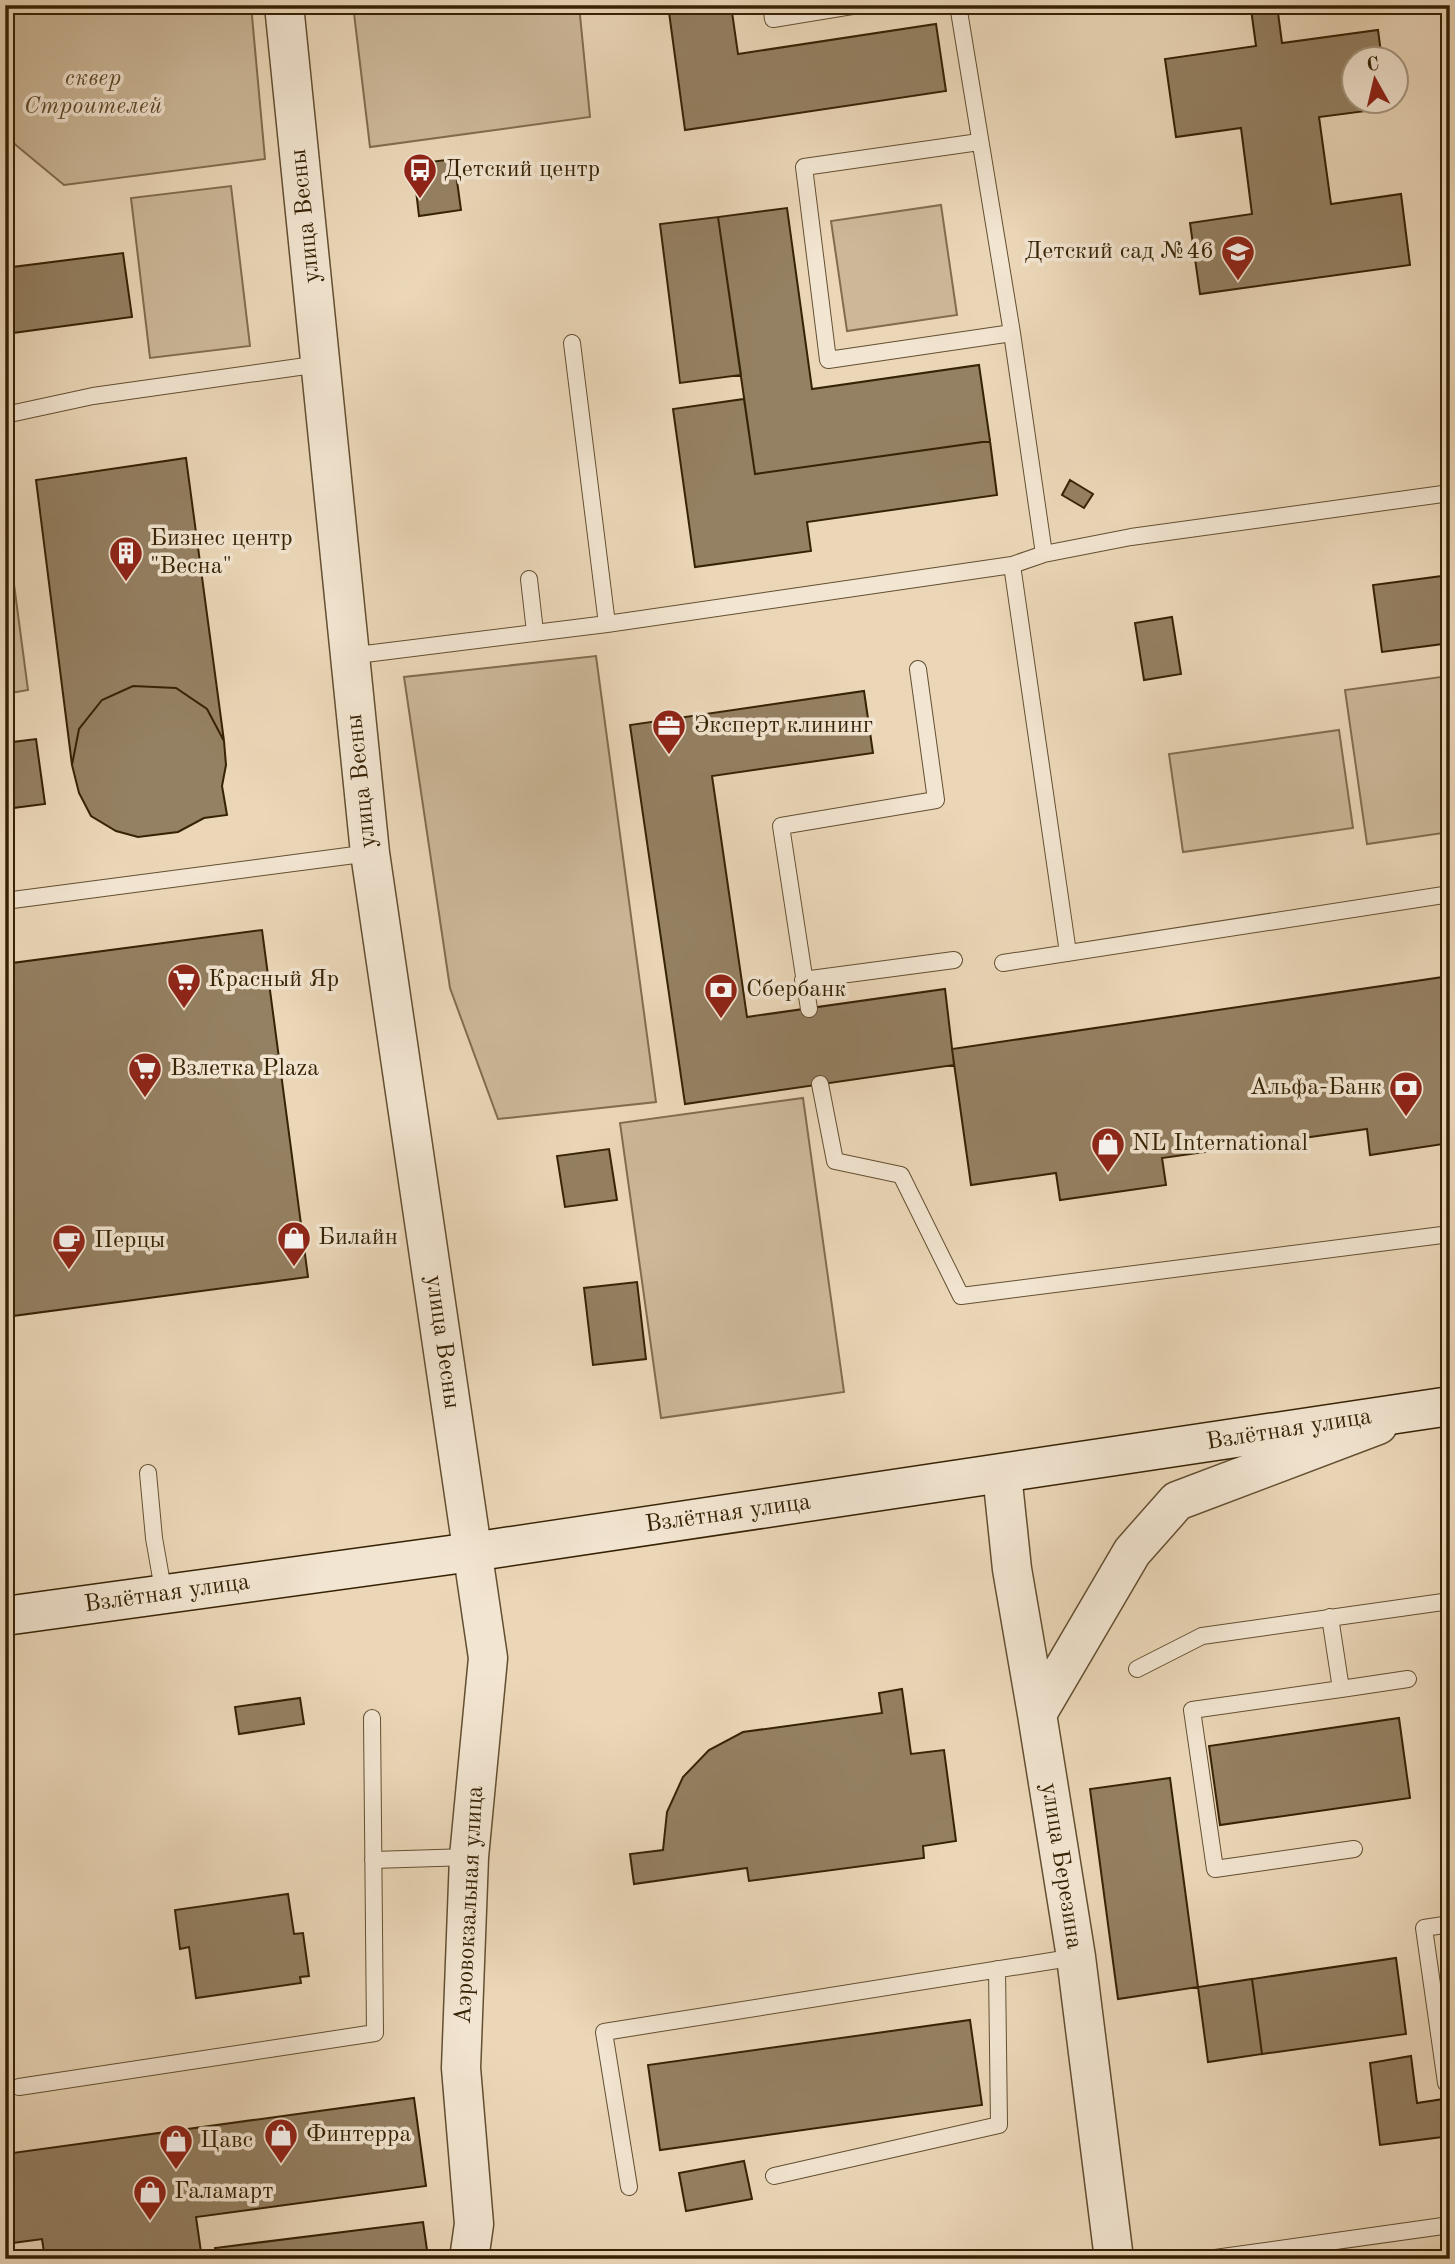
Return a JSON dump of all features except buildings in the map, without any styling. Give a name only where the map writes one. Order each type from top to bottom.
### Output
[{"type":"street","name":"улица Весны","points":[[284,5],[370,853],[472,1552]]},
{"type":"street","name":"Взлётная улица","points":[[5,1616],[472,1552],[1432,1409]]},
{"type":"street","points":[[1037,1714],[1132,1552],[1177,1501],[1432,1409]]},
{"type":"street","name":"улица Березина","points":[[1002,1474],[1012,1569],[1076,1957],[1114,2259]]},
{"type":"street","name":"Аэровокзальная улица","points":[[469,2259],[474,2224],[461,2068],[470,1857],[488,1658],[472,1552]]},
{"type":"lane","points":[[771,5],[773,19],[858,5]]},
{"type":"lane","points":[[958,5],[1012,333],[1044,554]]},
{"type":"lane","points":[[979,142],[804,167],[828,360],[1012,333]]},
{"type":"lane","points":[[572,343],[607,624]]},
{"type":"lane","points":[[5,415],[93,396],[320,363]]},
{"type":"lane","points":[[349,656],[607,624],[1012,565],[1044,554],[1131,537],[1450,493]]},
{"type":"lane","points":[[1012,565],[1069,953]]},
{"type":"lane","points":[[529,579],[536,632]]},
{"type":"lane","points":[[808,1009],[781,826],[936,800],[918,669]]},
{"type":"lane","points":[[5,901],[370,853]]},
{"type":"lane","points":[[1003,963],[1450,894]]},
{"type":"lane","points":[[803,979],[954,960]]},
{"type":"lane","points":[[820,1084],[835,1161],[901,1175],[961,1296],[1450,1234]]},
{"type":"lane","points":[[148,1473],[154,1538],[164,1595]]},
{"type":"lane","points":[[1137,1669],[1202,1636],[1450,1601]]},
{"type":"lane","points":[[1330,1617],[1340,1689]]},
{"type":"lane","points":[[1354,1849],[1215,1869],[1192,1710],[1408,1679]]},
{"type":"lane","points":[[19,2087],[375,2033],[372,1718]]},
{"type":"lane","points":[[373,1860],[470,1857]]},
{"type":"lane","points":[[1450,1924],[1424,1928],[1446,2082],[1450,2082]]},
{"type":"lane","points":[[629,2187],[604,2032],[1076,1957]]},
{"type":"lane","points":[[774,2176],[999,2125],[997,1969]]},
{"type":"lane","points":[[1208,2259],[1450,2225]]},
{"type":"green space","name":"сквер Строителей","points":[[5,5],[251,5],[265,159],[64,185],[5,136]]},
{"type":"green space","points":[[353,5],[579,5],[590,117],[370,147]]},
{"type":"green space","points":[[231,186],[250,346],[150,358],[131,198]]},
{"type":"green space","points":[[941,205],[957,315],[847,331],[831,221]]},
{"type":"green space","points":[[8,539],[28,690],[5,694],[5,540]]},
{"type":"green space","points":[[596,656],[656,1102],[498,1119],[450,988],[404,677]]},
{"type":"green space","points":[[1448,676],[1450,832],[1367,844],[1345,690]]},
{"type":"green space","points":[[1339,730],[1353,828],[1183,852],[1169,754]]},
{"type":"green space","points":[[803,1098],[844,1392],[661,1418],[620,1123]]},
{"type":"place","name":"Детский центр","points":[[420,200]]},
{"type":"place","name":"Детский сад №46","points":[[1238,282]]},
{"type":"place","name":"Бизнес центр \"Весна\"","points":[[126,583]]},
{"type":"place","name":"Эксперт клининг","points":[[669,756]]},
{"type":"place","name":"Красный Яр","points":[[184,1010]]},
{"type":"place","name":"Сбербанк","points":[[721,1020]]},
{"type":"place","name":"Взлетка Plaza","points":[[145,1099]]},
{"type":"place","name":"Альфа-Банк","points":[[1406,1118]]},
{"type":"place","name":"NL International","points":[[1108,1174]]},
{"type":"place","name":"Билайн","points":[[294,1268]]},
{"type":"place","name":"Перцы","points":[[69,1271]]},
{"type":"place","name":"Финтерра","points":[[281,2165]]},
{"type":"place","name":"Цавс","points":[[176,2171]]},
{"type":"place","name":"Галамарт","points":[[150,2222]]}]
